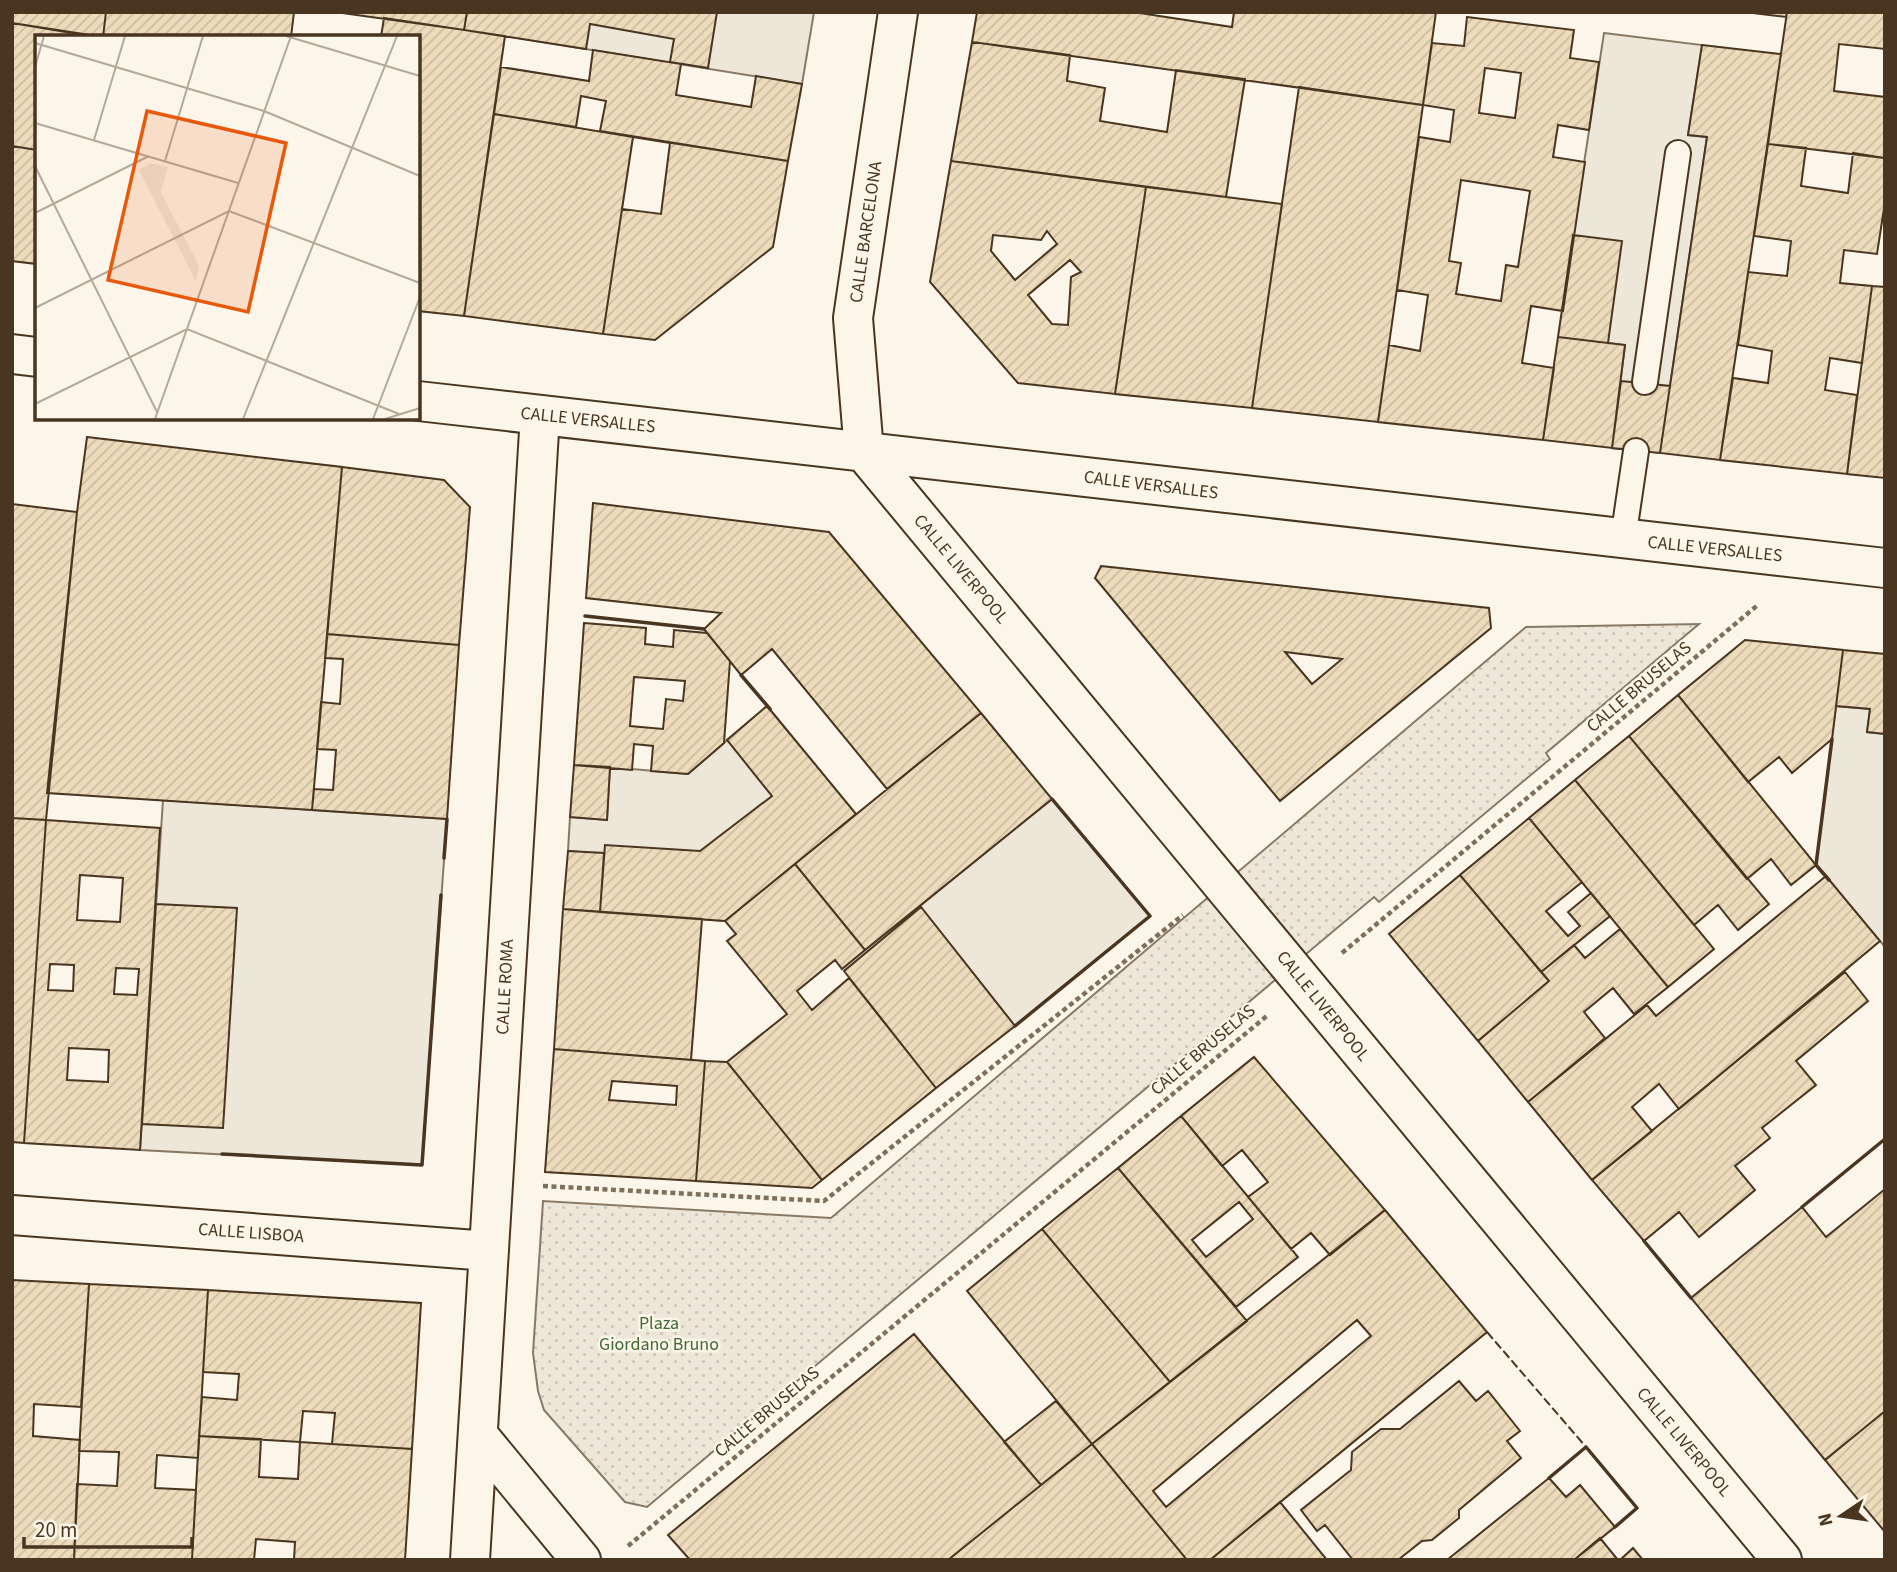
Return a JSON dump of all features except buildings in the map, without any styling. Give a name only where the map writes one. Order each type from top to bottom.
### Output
[{"type":"street","name":"CALLE BARCELONA","points":[[864,452],[853,318],[898,12]]},
{"type":"street","points":[[12,354],[35,357]]},
{"type":"street","name":"CALLE VERSALLES","points":[[420,401],[1885,568]]},
{"type":"street","name":"CALLE ROMA","points":[[470,1560],[540,415]]},
{"type":"street","name":"CALLE LIVERPOOL","points":[[864,452],[1782,1560]]},
{"type":"street","name":"CALLE LISBOA","points":[[12,1215],[489,1251]]},
{"type":"street","points":[[478,1435],[581,1560]]},
{"type":"lane","points":[[1645,382],[1678,153]]},
{"type":"lane","points":[[1623,539],[1636,451]]},
{"type":"path","name":"CALLE BRUSELAS","points":[[622,1551],[1812,560]]},
{"type":"path","points":[[494,1183],[824,1201],[1222,884]]},
{"type":"green space","name":"Plaza Giordano Bruno","points":[[1699,624],[1546,753],[1550,759],[1379,902],[1374,897],[647,1507],[625,1502],[544,1410],[538,1391],[533,1353],[543,1201],[831,1218],[1526,627]]},
{"type":"shaded area","points":[[467,12],[814,12],[802,84],[505,36]]},
{"type":"shaded area","points":[[1604,33],[1702,45],[1688,135],[1707,137],[1660,453],[1612,448],[1625,345],[1608,343],[1573,235]]},
{"type":"shaded area","points":[[767,706],[856,814],[725,921],[600,912],[604,854],[568,851],[570,817],[607,820],[610,767],[688,774]]},
{"type":"shaded area","points":[[1836,706],[1870,709],[1867,732],[1885,734],[1885,947],[1816,865]]},
{"type":"shaded area","points":[[1052,799],[1150,916],[1015,1026],[920,906]]},
{"type":"shaded area","points":[[163,800],[447,819],[422,1165],[140,1150]]},
{"type":"fence","points":[[1487,1332],[1586,1447]]},
{"type":"wall","points":[[585,616],[704,629]]},
{"type":"wall","points":[[741,675],[770,709]]},
{"type":"wall","points":[[1829,880],[1816,865],[1832,739]]},
{"type":"wall","points":[[1015,1026],[1150,916],[1052,799]]},
{"type":"wall","points":[[444,858],[447,819]]},
{"type":"wall","points":[[222,1154],[422,1165],[441,895]]},
{"type":"wall","points":[[1802,1207],[1885,1139]]},
{"type":"wall","points":[[1644,1241],[1691,1298]]},
{"type":"wall","points":[[1549,1478],[1586,1447],[1637,1508],[1615,1527]]}]
